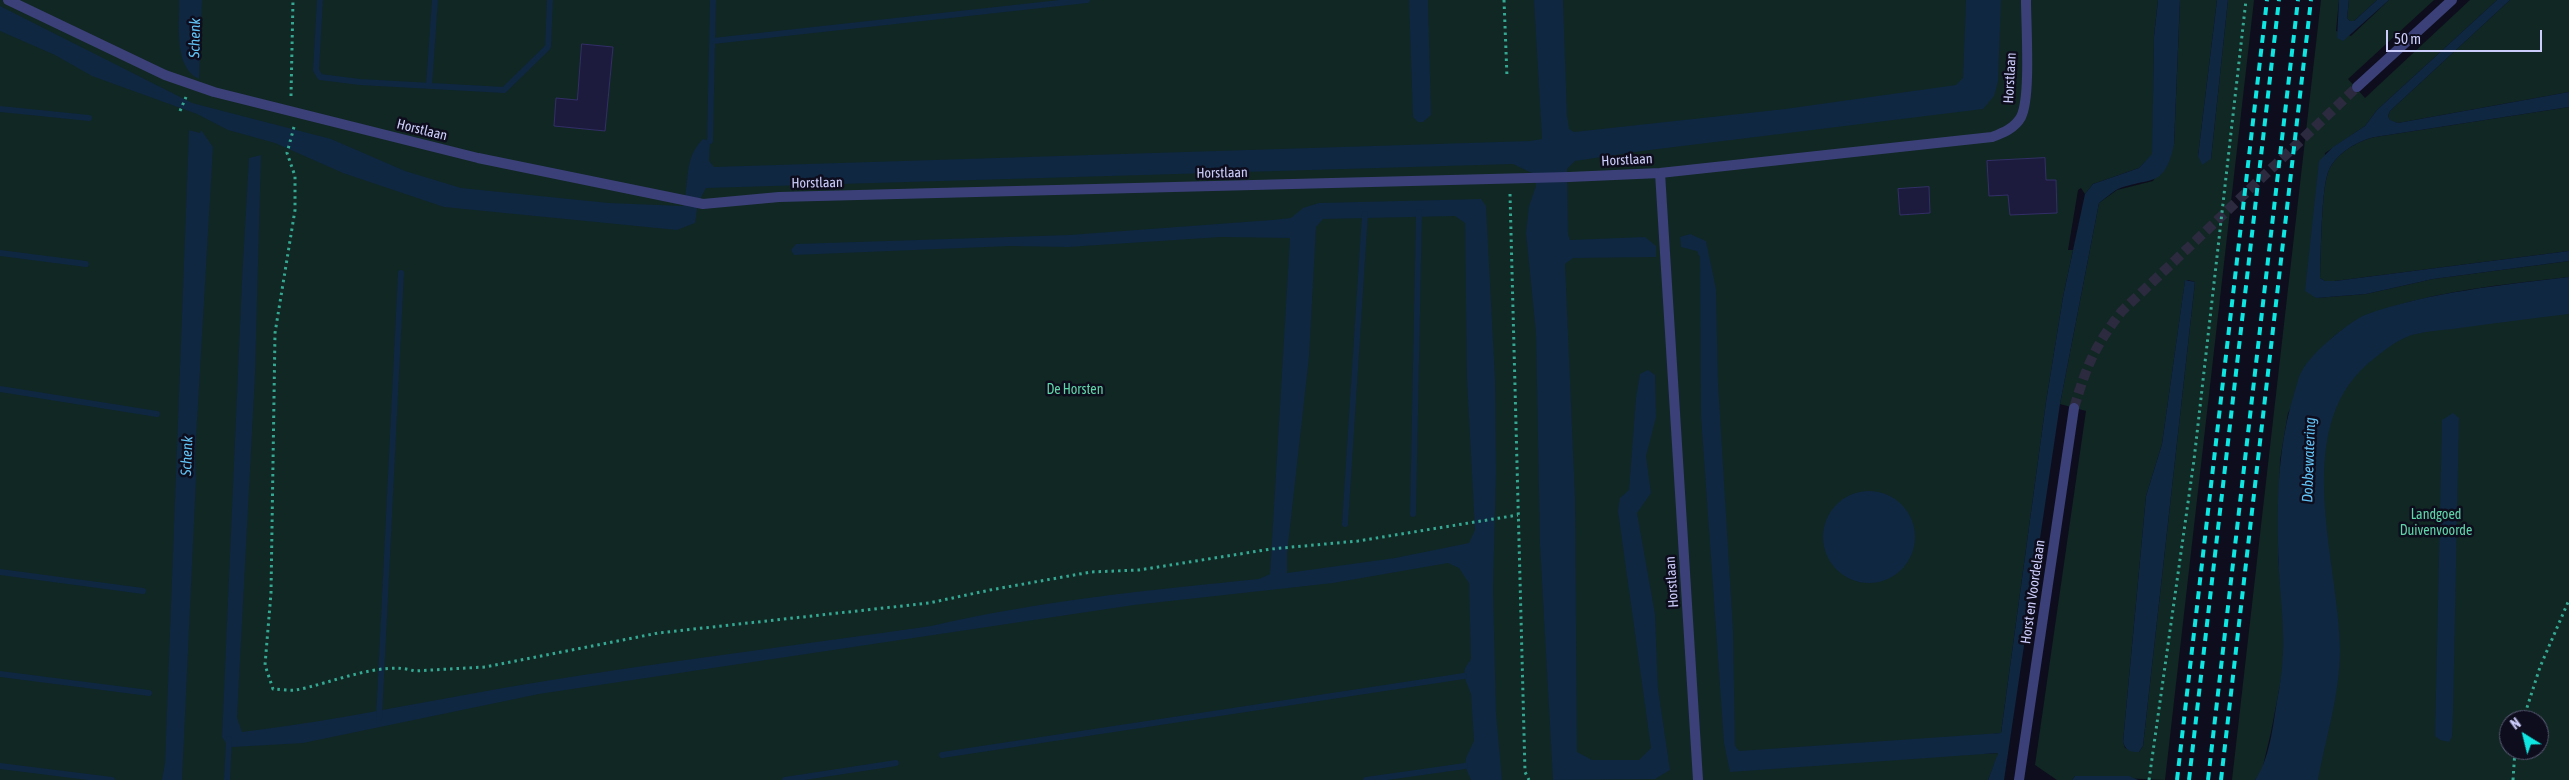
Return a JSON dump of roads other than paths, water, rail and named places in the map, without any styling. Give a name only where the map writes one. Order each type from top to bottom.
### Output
[{"type":"street","name":"Horstlaan","points":[[8,0],[165,76],[214,92],[478,158],[702,204],[779,197],[1532,179],[1660,172],[1960,142],[1992,137],[2007,131],[2020,118],[2026,98],[2026,0]]},
{"type":"street","points":[[2357,87],[2452,0]]},
{"type":"street","name":"Horstlaan","points":[[1660,172],[1698,780]]},
{"type":"street","name":"Horst en Voordelaan","points":[[2019,780],[2074,408]]},
{"type":"water","name":"Schenk","points":[[179,0],[202,0],[199,79],[185,65],[182,55],[179,33]]},
{"type":"water","points":[[1409,0],[1428,0],[1431,115],[1423,122],[1418,122],[1413,117]]},
{"type":"water","points":[[1534,0],[1563,0],[1567,116],[1569,129],[1574,132],[1785,109],[1956,85],[1963,78],[1966,0],[2001,0],[1998,82],[1994,96],[1983,109],[1642,151],[1575,161],[1567,169],[1568,234],[1570,240],[1645,237],[1656,246],[1656,257],[1573,258],[1565,264],[1575,497],[1577,752],[1592,760],[1639,760],[1651,748],[1618,511],[1620,498],[1629,490],[1636,398],[1640,374],[1648,370],[1655,375],[1656,417],[1646,456],[1651,493],[1637,513],[1655,614],[1658,689],[1670,770],[1655,779],[1553,780],[1540,545],[1536,333],[1526,233],[1529,206],[1536,186],[1536,175],[1513,164],[706,188],[698,203],[695,223],[677,230],[444,207],[343,173],[275,143],[228,130],[197,114],[92,76],[55,55],[0,31],[0,6],[192,103],[331,139],[405,171],[461,188],[609,203],[683,206],[692,154],[703,139],[710,141],[709,161],[714,167],[1530,141],[1542,139]]},
{"type":"water","points":[[2158,0],[2180,0],[2174,145],[2166,169],[2161,175],[2155,179],[2118,189],[2099,203],[2060,404],[2004,780],[1988,780],[1998,753],[1730,772],[1724,743],[1701,416],[1700,257],[1697,251],[1681,247],[1680,237],[1690,234],[1706,241],[1716,289],[1718,383],[1733,630],[1735,746],[1739,751],[2001,733],[2046,402],[2063,297],[2085,194],[2093,184],[2139,168],[2152,154],[2154,36]]},
{"type":"water","points":[[2217,0],[2228,0],[2211,159],[2202,165],[2198,156]]},
{"type":"water","points":[[2339,0],[2349,0],[2347,18],[2350,21],[2354,21],[2377,0],[2389,0],[2343,41],[2337,38]]},
{"type":"water","points":[[2497,0],[2510,0],[2390,111],[2388,116],[2390,120],[2398,123],[2569,92],[2569,107],[2375,137],[2361,141],[2342,153],[2329,170],[2326,178],[2320,278],[2325,281],[2335,281],[2569,251],[2569,261],[2433,279],[2366,294],[2316,298],[2305,291],[2319,161],[2333,147],[2365,126],[2377,110]]},
{"type":"water","name":"Schenk","points":[[189,130],[200,133],[201,130],[213,147],[195,456],[196,479],[182,780],[162,780],[165,763]]},
{"type":"water","points":[[261,155],[255,375],[237,718],[242,732],[317,721],[588,674],[931,626],[1053,603],[1259,579],[1270,574],[1290,238],[1221,237],[1068,247],[1010,246],[794,255],[791,250],[796,244],[1069,235],[1272,220],[1291,218],[1303,208],[1319,203],[1481,199],[1486,206],[1495,379],[1496,472],[1493,589],[1496,713],[1502,780],[1471,780],[1465,766],[1466,758],[1474,741],[1471,694],[1464,676],[1465,668],[1471,659],[1469,583],[1459,568],[1448,563],[1333,583],[1134,605],[539,694],[303,743],[233,747],[227,745],[222,737],[249,158]],"holes":[[[1455,216],[1465,223],[1467,380],[1475,530],[1469,543],[1395,558],[1287,573],[1287,554],[1309,357],[1316,227],[1323,219]]]},
{"type":"water","name":"Dobbewatering","points":[[2569,277],[2569,314],[2412,335],[2376,357],[2349,385],[2333,418],[2325,454],[2324,494],[2327,534],[2338,614],[2340,650],[2338,683],[2318,780],[2255,780],[2261,770],[2268,748],[2282,670],[2283,633],[2278,562],[2280,468],[2289,412],[2303,369],[2314,355],[2331,339],[2349,324],[2365,315],[2414,300],[2440,295],[2492,286]]},
{"type":"water","points":[[2185,280],[2195,282],[2143,746],[2139,752],[2133,752],[2127,749],[2123,742],[2146,496],[2162,444]]},
{"type":"water","points":[[2453,413],[2459,418],[2453,714],[2452,737],[2449,742],[2440,740],[2435,736],[2442,420]]},
{"type":"water","points":[[1869,491],[1887,494],[1902,504],[1912,519],[1915,537],[1912,555],[1902,570],[1887,580],[1869,583],[1851,580],[1836,570],[1826,555],[1823,537],[1826,519],[1836,504],[1851,494]]},
{"type":"water","points":[[2075,776],[2129,776],[2138,780],[2072,780]]},
{"type":"waterway","points":[[320,0],[316,70],[320,77],[360,82],[504,90],[548,47],[550,0]]},
{"type":"waterway","points":[[429,86],[435,0]]},
{"type":"waterway","points":[[710,141],[713,0]]},
{"type":"waterway","points":[[713,41],[1087,0]]},
{"type":"waterway","points":[[0,109],[89,118]]},
{"type":"waterway","points":[[1413,514],[1419,212]]},
{"type":"waterway","points":[[1345,524],[1365,214]]},
{"type":"waterway","points":[[0,253],[86,264]]},
{"type":"waterway","points":[[379,718],[401,273]]},
{"type":"waterway","points":[[0,389],[157,414]]},
{"type":"waterway","points":[[0,572],[143,591]]},
{"type":"waterway","points":[[0,674],[149,693]]},
{"type":"waterway","points":[[942,755],[1464,676]]},
{"type":"waterway","points":[[227,780],[229,739]]},
{"type":"waterway","points":[[785,780],[896,763]]},
{"type":"waterway","points":[[0,766],[112,780]]},
{"type":"waterway","points":[[1366,780],[1465,766]]},
{"type":"tunnel","points":[[2074,408],[2092,357],[2122,311],[2357,87]]},
{"type":"railway","points":[[2177,780],[2267,0]]},
{"type":"railway","points":[[2189,780],[2279,0]]},
{"type":"railway","points":[[2208,780],[2298,0]]},
{"type":"railway","points":[[2221,780],[2311,0]]},
{"type":"park label","name":"De Horsten","points":[[1075,390]]},
{"type":"park label","name":"Landgoed Duivenvoorde","points":[[2436,524]]}]
